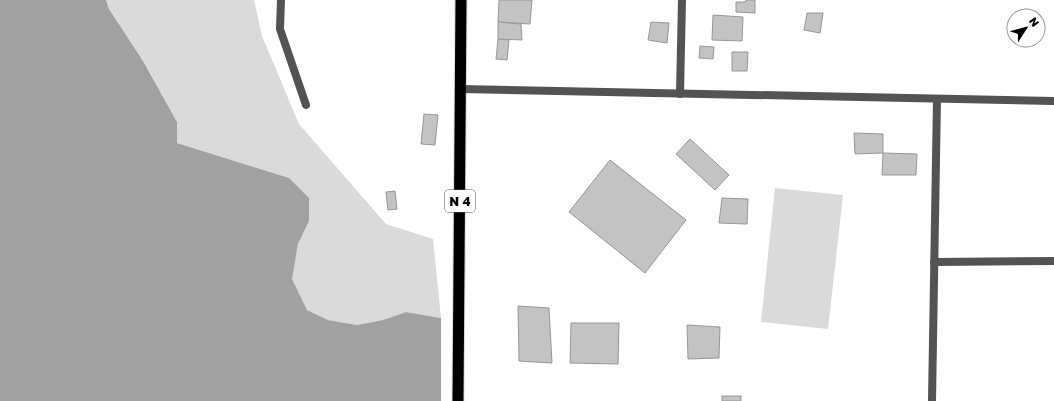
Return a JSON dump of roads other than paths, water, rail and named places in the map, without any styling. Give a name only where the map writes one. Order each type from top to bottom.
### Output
[{"type":"highway","name":"N 4","points":[[458,401],[460,318],[461,0]]},
{"type":"street","points":[[281,0],[280,29],[306,105]]},
{"type":"street","points":[[680,94],[682,0]]},
{"type":"street","points":[[460,89],[1054,101]]},
{"type":"street","points":[[932,401],[937,99]]},
{"type":"street","points":[[934,262],[1054,261]]}]
